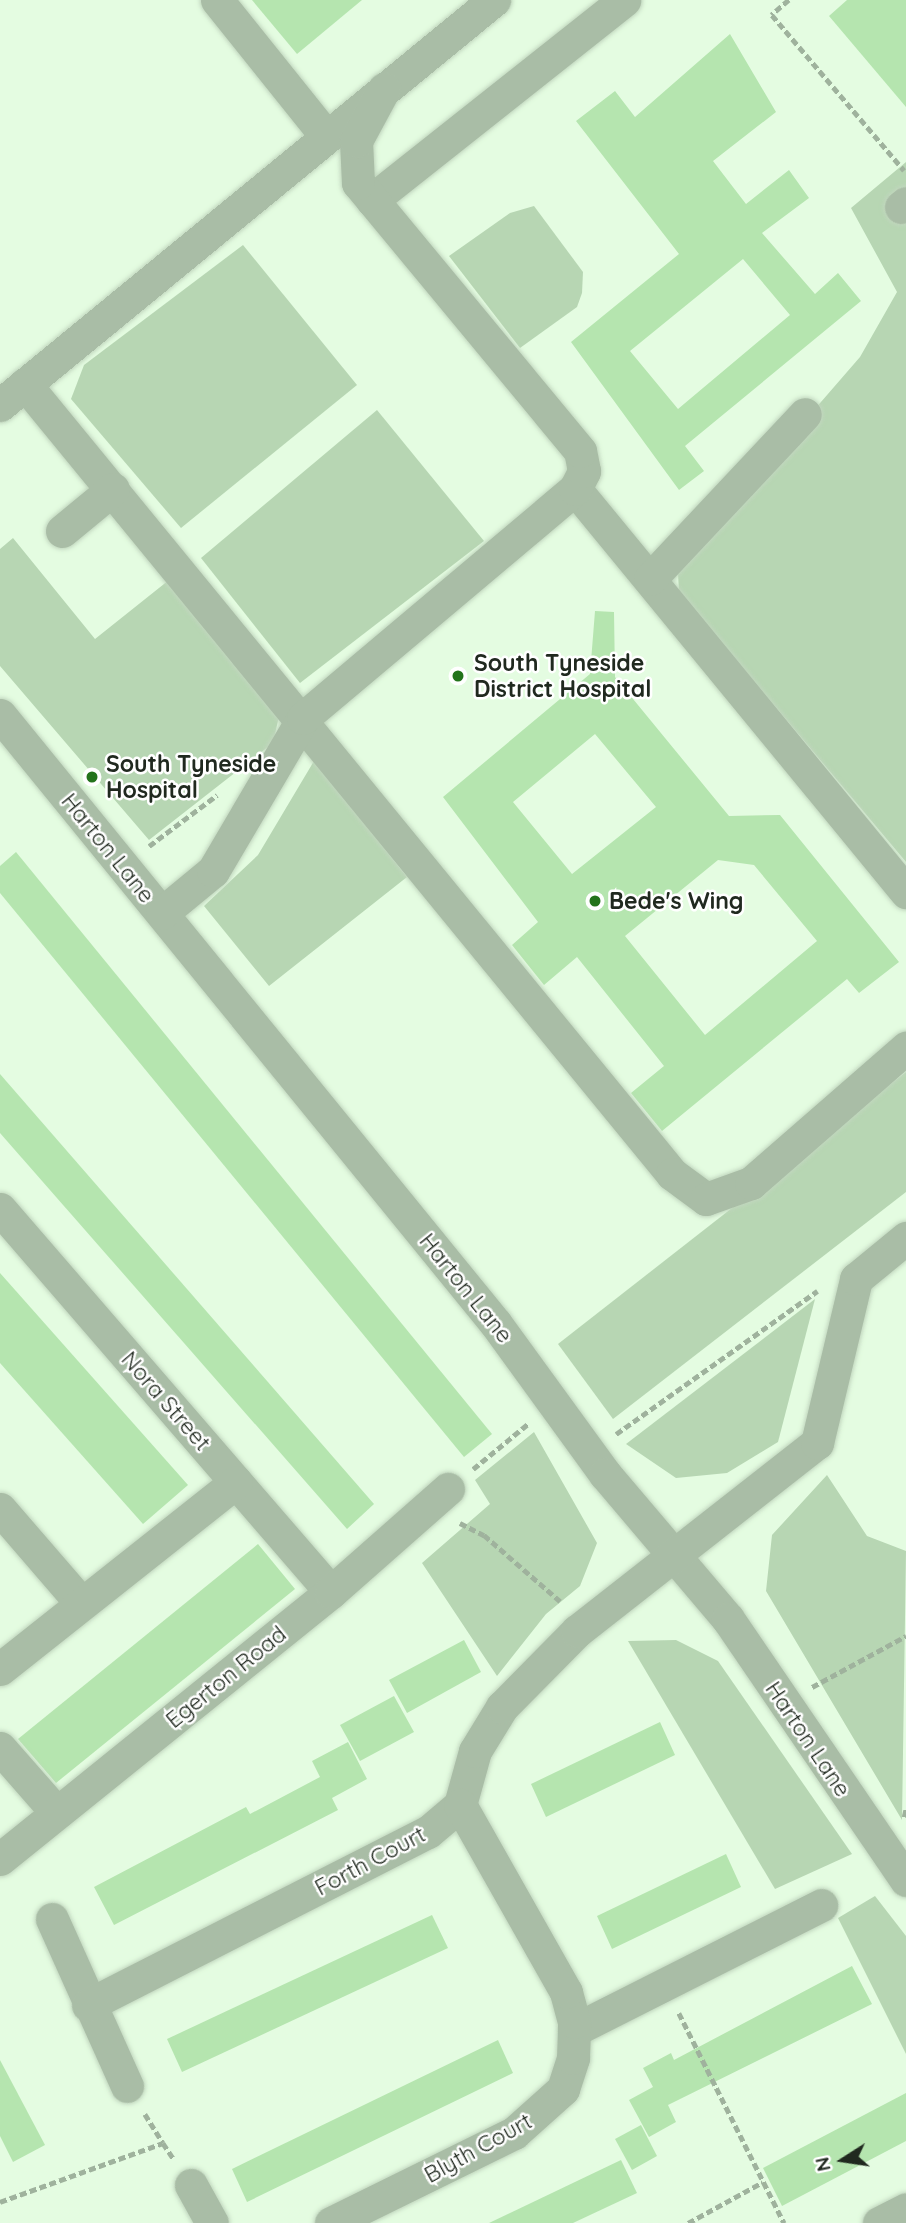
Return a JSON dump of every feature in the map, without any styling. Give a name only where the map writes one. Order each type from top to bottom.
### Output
[{"type":"street","points":[[217,0],[326,136]]},
{"type":"street","points":[[0,405],[494,0]]},
{"type":"street","points":[[372,200],[624,0]]},
{"type":"street","points":[[162,913],[213,871],[303,718],[575,489],[584,471],[580,450],[358,183],[356,141],[383,89]]},
{"type":"street","points":[[25,384],[303,718],[672,1174],[706,1199],[751,1183],[906,1048]]},
{"type":"street","points":[[650,579],[805,414]]},
{"type":"street","points":[[62,531],[113,489]]},
{"type":"street","points":[[575,489],[906,892]]},
{"type":"street","name":"Harton Lane","points":[[0,715],[554,1402],[675,1560],[728,1619],[906,1880]]},
{"type":"street","name":"Nora Street","points":[[0,1209],[331,1592]]},
{"type":"street","points":[[460,1805],[475,1751],[502,1707],[589,1622],[675,1560],[817,1443],[856,1279],[906,1238]]},
{"type":"street","points":[[0,1668],[236,1482]]},
{"type":"street","name":"Egerton Road","points":[[0,1859],[331,1592],[448,1489]]},
{"type":"street","points":[[0,1509],[82,1604]]},
{"type":"street","points":[[0,1748],[57,1813]]},
{"type":"street","name":"Forth Court","points":[[88,2005],[428,1832],[460,1805]]},
{"type":"street","name":"Blyth Court","points":[[331,2223],[537,2116],[563,2089],[573,2058],[574,2030],[554,1969],[460,1805]]},
{"type":"street","points":[[574,2030],[666,1987],[821,1905]]},
{"type":"street","points":[[52,1919],[88,2005],[127,2086]]},
{"type":"street","points":[[191,2185],[212,2223]]},
{"type":"street","points":[[879,2223],[906,2209]]},
{"type":"path","points":[[789,0],[772,15],[906,172]]},
{"type":"path","points":[[123,866],[226,788]]},
{"type":"path","points":[[604,1429],[611,1439],[828,1283],[856,1279]]},
{"type":"path","points":[[448,1489],[554,1402]]},
{"type":"path","points":[[411,1522],[451,1518],[484,1535],[532,1581],[589,1622]]},
{"type":"path","points":[[783,1702],[906,1636]]},
{"type":"path","points":[[666,1987],[783,2223]]},
{"type":"path","points":[[0,2202],[163,2143],[191,2185]]},
{"type":"path","points":[[688,2223],[763,2182]]},
{"type":"green space","points":[[906,162],[906,862],[679,592],[678,574],[689,554],[860,357],[897,292],[851,208]]},
{"type":"green space","points":[[534,206],[583,272],[582,293],[577,307],[520,348],[449,256],[510,213]]},
{"type":"green space","points":[[243,245],[357,385],[181,528],[71,399],[84,365]]},
{"type":"green space","points":[[377,410],[484,541],[300,683],[201,558]]},
{"type":"green space","points":[[13,538],[95,639],[169,580],[280,712],[273,743],[149,840],[0,666],[0,549]]},
{"type":"green space","points":[[314,761],[407,877],[269,986],[204,906],[258,855]]},
{"type":"green space","points":[[906,1072],[906,1192],[613,1419],[558,1344]]},
{"type":"green space","points":[[815,1299],[778,1442],[727,1473],[676,1478],[626,1444]]},
{"type":"green space","points":[[534,1432],[597,1543],[580,1586],[546,1614],[497,1676],[422,1563],[490,1504],[475,1480]]},
{"type":"green space","points":[[827,1475],[867,1536],[906,1551],[902,1820],[766,1591],[772,1535]]},
{"type":"green space","points":[[676,1640],[718,1661],[852,1854],[775,1889],[628,1641]]},
{"type":"green space","points":[[875,1896],[906,1936],[906,2054],[838,1918]]},
{"type":"building","points":[[252,0],[362,0],[297,54]]},
{"type":"building","points":[[847,0],[906,0],[906,107],[829,16]]},
{"type":"building","points":[[730,34],[776,112],[713,161],[746,204],[789,170],[809,198],[762,233],[815,294],[838,273],[861,301],[685,446],[704,471],[679,490],[571,342],[679,254],[576,121],[615,91],[635,117]],"holes":[[[743,259],[790,315],[678,409],[630,351]]]},
{"type":"building","name":"Bede's Wing","points":[[595,611],[614,612],[615,677],[729,816],[780,815],[899,962],[859,993],[847,979],[662,1131],[631,1093],[664,1066],[577,957],[544,985],[512,945],[538,922],[443,797],[590,674]],"holes":[[[595,734],[656,807],[572,874],[513,802]],[[718,860],[754,865],[817,941],[705,1035],[625,936]]]},
{"type":"building","points":[[16,852],[492,1434],[464,1457],[0,893],[0,866]]},
{"type":"building","points":[[0,1074],[374,1504],[347,1529],[0,1133]]},
{"type":"building","points":[[0,1273],[188,1485],[143,1524],[0,1363]]},
{"type":"building","points":[[258,1544],[295,1589],[56,1783],[18,1739]]},
{"type":"building","points":[[464,1640],[481,1672],[407,1713],[389,1680]]},
{"type":"building","points":[[394,1696],[414,1732],[360,1761],[340,1725]]},
{"type":"building","points":[[660,1722],[675,1755],[546,1817],[531,1784]]},
{"type":"building","points":[[348,1742],[367,1779],[332,1798],[338,1810],[114,1925],[94,1887],[246,1807],[250,1814],[320,1777],[312,1761]]},
{"type":"building","points":[[726,1854],[741,1887],[612,1949],[597,1916]]},
{"type":"building","points":[[432,1915],[448,1948],[182,2072],[167,2039]]},
{"type":"building","points":[[852,1966],[872,2004],[668,2105],[676,2122],[649,2137],[629,2100],[653,2087],[643,2068],[671,2053],[674,2060]]},
{"type":"building","points":[[498,2040],[513,2073],[247,2202],[232,2169]]},
{"type":"building","points":[[0,2060],[45,2145],[13,2162],[0,2136]]},
{"type":"building","points":[[906,2093],[906,2141],[782,2206],[763,2168]]},
{"type":"building","points":[[641,2125],[657,2156],[632,2170],[615,2139]]},
{"type":"building","points":[[621,2160],[637,2193],[573,2223],[489,2223]]},
{"type":"place","name":"South Tyneside District Hospital","points":[[458,676]]},
{"type":"place","name":"South Tyneside Hospital","points":[[92,777]]},
{"type":"place","name":"Bede's Wing","points":[[595,901]]}]
